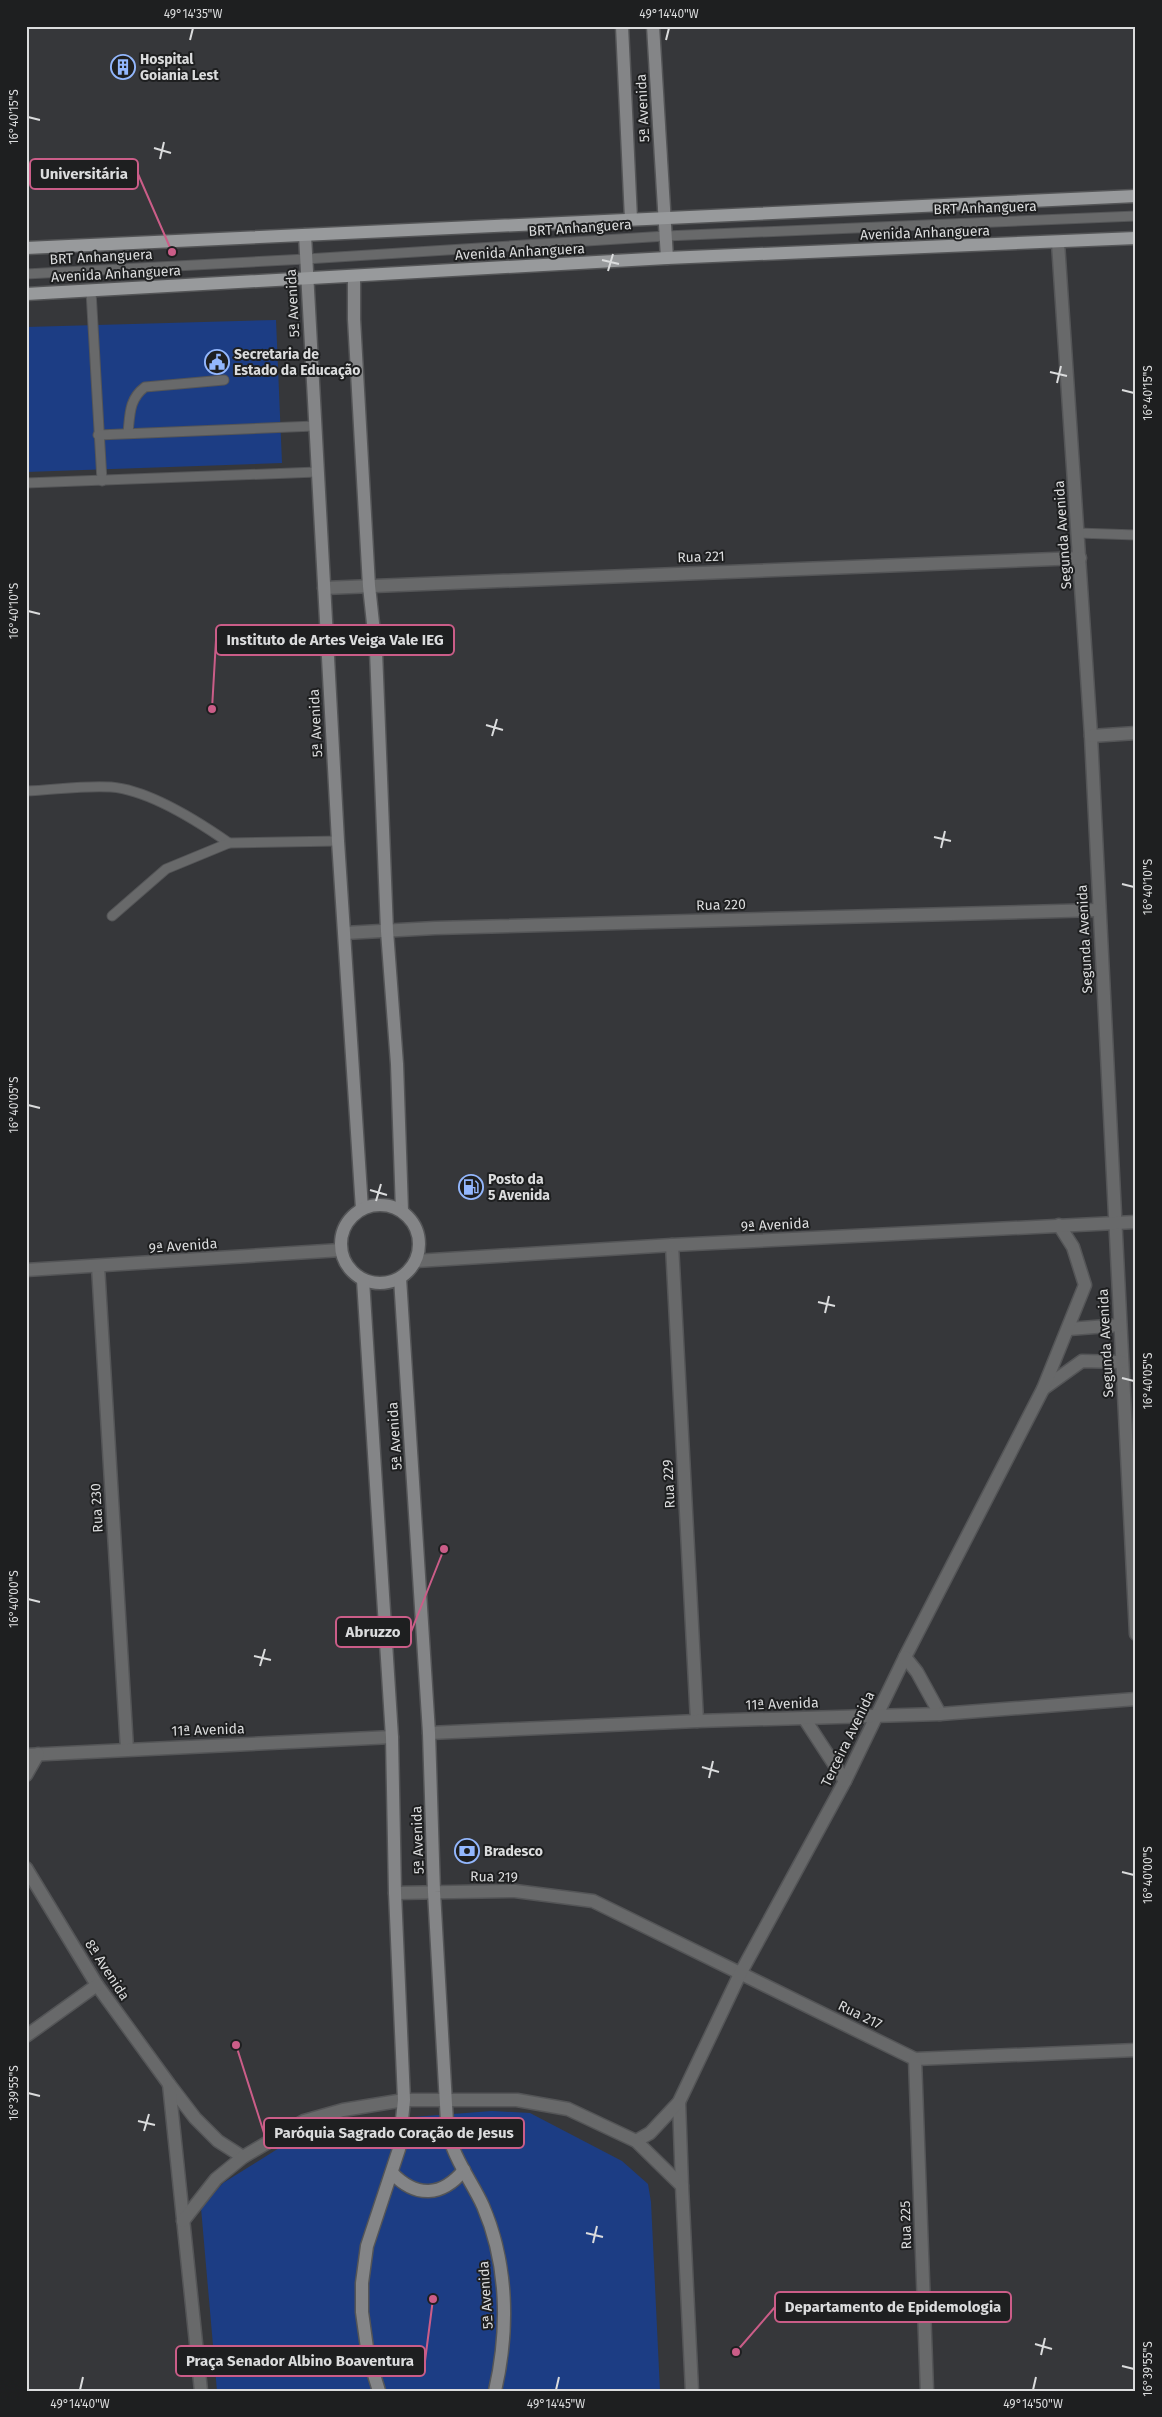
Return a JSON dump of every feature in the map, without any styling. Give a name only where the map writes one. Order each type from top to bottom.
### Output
[{"type":"main road","name":"5ª Avenida","points":[[622,26],[631,219]]},
{"type":"main road","name":"5ª Avenida","points":[[653,26],[667,258]]},
{"type":"main road","name":"Avenida Anhanguera","points":[[26,248],[1136,196]]},
{"type":"main road","name":"5ª Avenida","points":[[305,235],[338,841],[362,1209]]},
{"type":"main road","name":"Avenida Anhanguera","points":[[26,294],[667,258],[1058,243],[1136,238]]},
{"type":"main road","points":[[354,277],[354,319],[369,586],[376,651],[387,931],[397,1064],[402,1211]]},
{"type":"main road","points":[[383,1204],[402,1211],[414,1223],[420,1238],[416,1260],[410,1271],[388,1283],[375,1283],[363,1280],[345,1262],[341,1250],[345,1226],[352,1216],[362,1209],[383,1204]]},
{"type":"main road","name":"5ª Avenida","points":[[400,1278],[429,1733],[434,1892],[445,2099],[447,2122],[454,2148],[483,2206],[501,2266],[504,2305],[503,2342],[495,2391]]},
{"type":"main road","name":"5ª Avenida","points":[[363,1280],[392,1737],[395,1893],[404,2100],[400,2149],[370,2237],[362,2283],[362,2312],[368,2355],[379,2391]]},
{"type":"main road","points":[[392,2173],[402,2183],[415,2189],[429,2192],[443,2188],[455,2181],[464,2170]]},
{"type":"street","name":"Segunda Avenida","points":[[1058,243],[1091,736],[1098,910],[1116,1223],[1136,1634]]},
{"type":"street","name":"Rua 221","points":[[324,588],[1080,558]]},
{"type":"street","points":[[1091,736],[1136,733]]},
{"type":"street","name":"Rua 220","points":[[345,933],[1098,910]]},
{"type":"street","name":"9ª Avenida","points":[[416,1260],[1136,1222]]},
{"type":"street","name":"Terceira Avenida","points":[[636,2141],[650,2132],[679,2102],[740,1974],[846,1781],[905,1657],[1043,1389],[1069,1329],[1085,1285],[1072,1247],[1059,1225]]},
{"type":"street","name":"Rua 229","points":[[672,1245],[697,1721]]},
{"type":"street","name":"9ª Avenida","points":[[26,1270],[341,1250]]},
{"type":"street","name":"Rua 230","points":[[98,1266],[127,1749]]},
{"type":"street","points":[[1069,1329],[1120,1325]]},
{"type":"street","name":"Terceira Avenida","points":[[1043,1389],[1082,1361],[1122,1362]]},
{"type":"street","points":[[905,1657],[917,1672],[940,1714]]},
{"type":"street","name":"11ª Avenida","points":[[429,1733],[697,1721],[940,1714],[1136,1699]]},
{"type":"street","points":[[804,1718],[846,1781]]},
{"type":"street","name":"11ª Avenida","points":[[32,1754],[392,1737]]},
{"type":"street","points":[[26,1775],[32,1754]]},
{"type":"street","name":"8ª Avenida","points":[[26,1868],[97,1985],[169,2084],[195,2118],[218,2141],[242,2157]]},
{"type":"street","name":"Rua 219","points":[[395,1893],[515,1891],[593,1901]]},
{"type":"street","name":"Rua 217","points":[[593,1901],[915,2059],[1136,2050]]},
{"type":"street","points":[[26,2036],[97,1985]]},
{"type":"street","name":"Rua 225","points":[[915,2059],[926,2391]]},
{"type":"street","points":[[169,2084],[201,2391]]},
{"type":"street","points":[[183,2221],[216,2179],[242,2157],[304,2121],[343,2110],[404,2100],[517,2100],[568,2109],[636,2141],[682,2186]]},
{"type":"street","name":"Terceira Avenida","points":[[679,2102],[692,2391]]},
{"type":"lane","name":"BRT Anhanguera","points":[[26,274],[306,259],[666,236],[1136,216]]},
{"type":"lane","points":[[91,291],[102,480]]},
{"type":"lane","points":[[128,433],[131,404],[136,394],[145,387],[224,380]]},
{"type":"lane","points":[[98,435],[315,426]]},
{"type":"lane","points":[[26,483],[317,472]]},
{"type":"lane","points":[[1078,533],[1136,535]]},
{"type":"lane","points":[[26,792],[111,787],[132,792],[202,824],[229,843]]},
{"type":"lane","points":[[112,916],[166,869],[229,843],[338,841]]},
{"type":"shaded area","points":[[276,320],[282,463],[26,472],[26,327]]},
{"type":"shaded area","points":[[492,2111],[530,2113],[622,2161],[648,2184],[651,2202],[660,2391],[217,2391],[201,2208],[223,2183],[311,2128],[360,2121]]},
{"type":"place","name":"Hospital Goiania Lest","points":[[123,67]]},
{"type":"place","name":"Universitária","points":[[172,252]]},
{"type":"place","name":"Secretaria de Estado da Educação","points":[[217,362]]},
{"type":"place","name":"Instituto de Artes Veiga Vale IEG","points":[[212,709]]},
{"type":"place","name":"Posto da 5 Avenida","points":[[471,1187]]},
{"type":"place","name":"Abruzzo","points":[[444,1549]]},
{"type":"place","name":"Bradesco","points":[[467,1851]]},
{"type":"place","name":"Paróquia Sagrado Coração de Jesus","points":[[236,2045]]},
{"type":"place","name":"Praça Senador Albino Boaventura","points":[[433,2299]]},
{"type":"place","name":"Departamento de Epidemologia","points":[[736,2352]]}]
